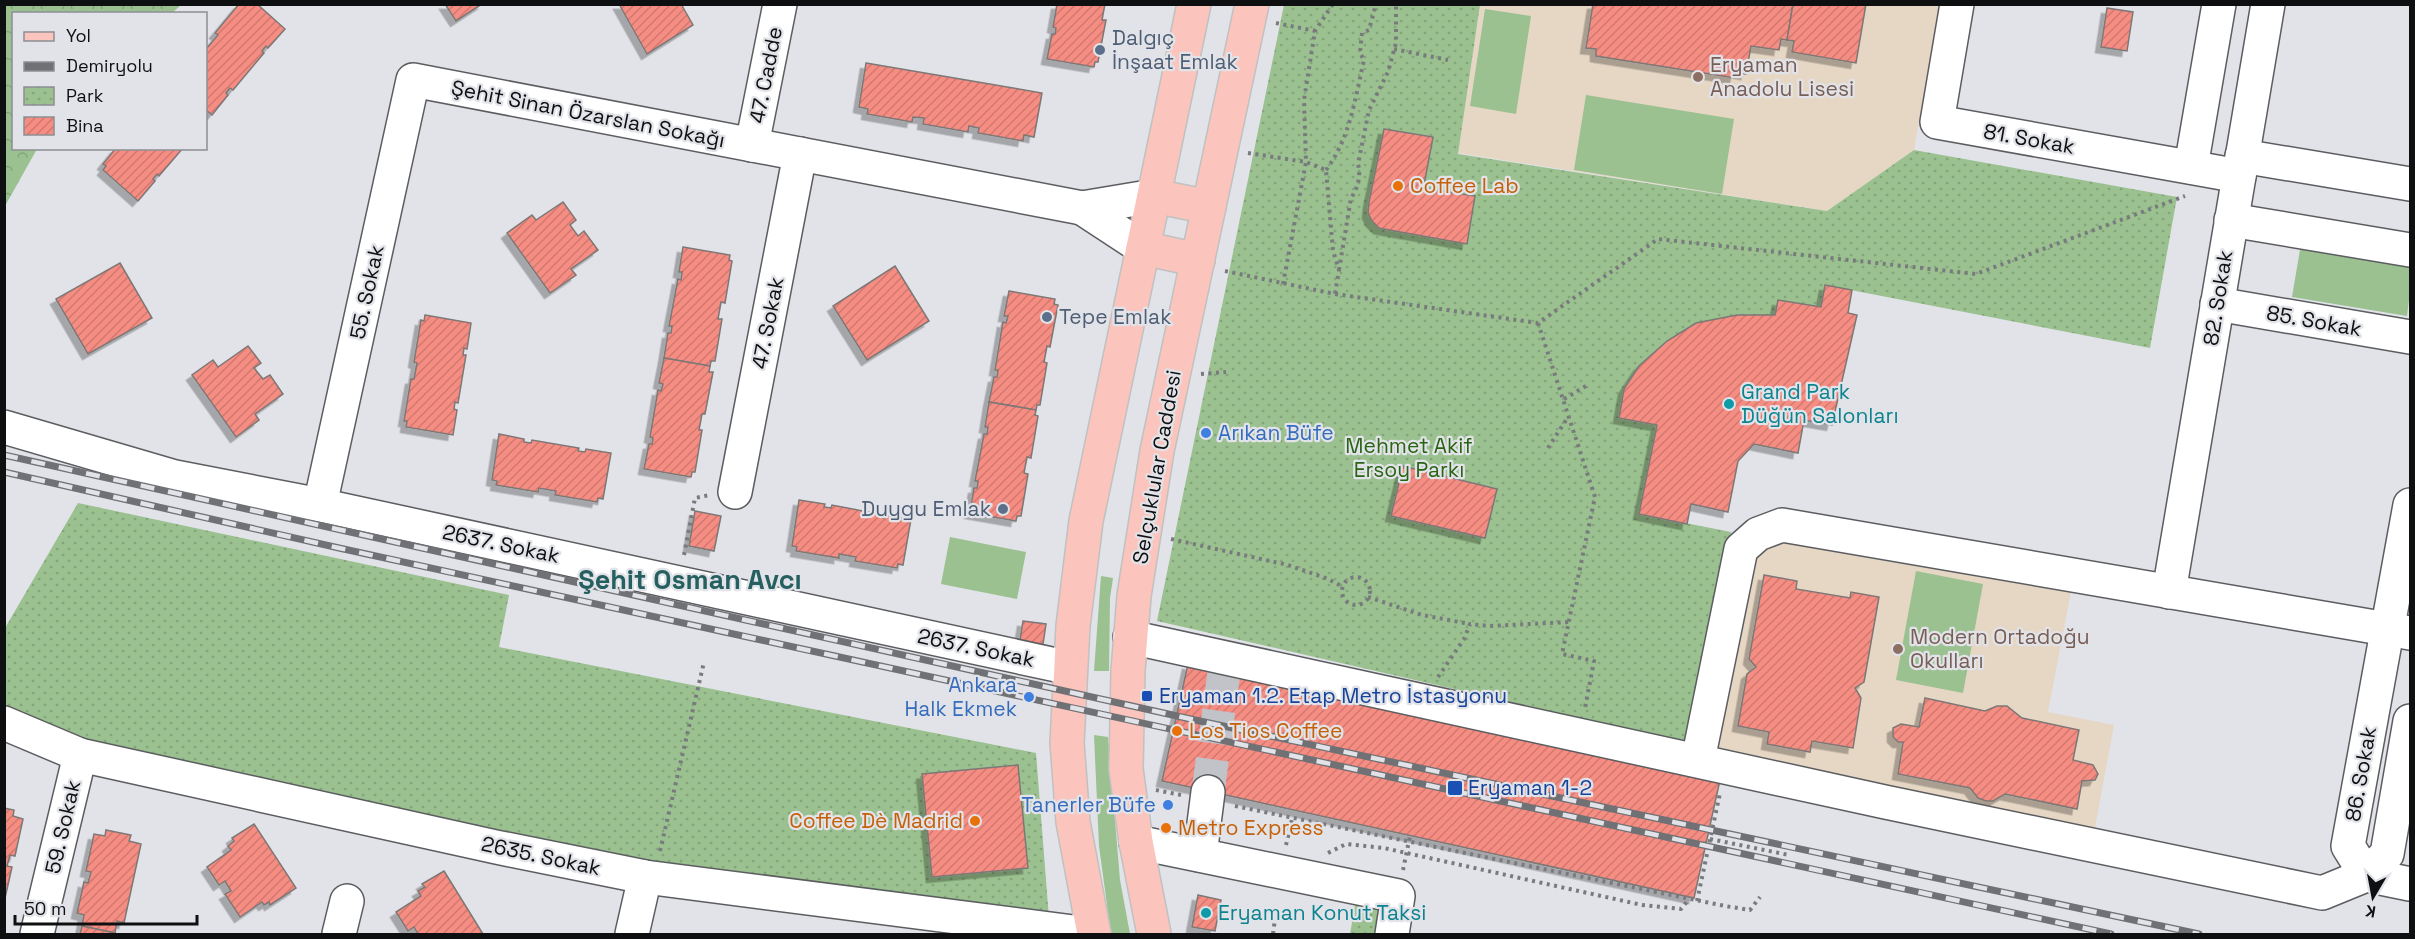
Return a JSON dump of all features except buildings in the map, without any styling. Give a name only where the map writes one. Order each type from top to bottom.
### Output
[{"type":"main road","points":[[1094,934],[1073,822],[1067,743],[1070,668],[1086,521],[1194,4]]},
{"type":"main road","name":"Selçuklular Caddesi","points":[[1154,934],[1136,842],[1126,769],[1130,637],[1134,596],[1157,451],[1250,11]]},
{"type":"main road","points":[[1154,196],[1209,207]]},
{"type":"main road","points":[[1143,248],[1198,260]]},
{"type":"street","name":"47. Cadde","points":[[752,145],[780,4]]},
{"type":"street","name":"81. Sokak","points":[[1957,4],[1937,122],[2193,180],[2240,166],[2410,184]]},
{"type":"street","points":[[2193,180],[2219,4]]},
{"type":"street","name":"82. Sokak","points":[[2169,592],[2268,4]]},
{"type":"street","name":"Şehit Sinan Özarslan Sokağı","points":[[414,80],[1082,208]]},
{"type":"street","name":"55. Sokak","points":[[320,505],[414,80]]},
{"type":"street","name":"47. Sokak","points":[[735,492],[800,154]]},
{"type":"street","points":[[1082,208],[1154,196]]},
{"type":"street","points":[[1082,208],[1143,248]]},
{"type":"street","points":[[2231,220],[2410,250]]},
{"type":"street","name":"85. Sokak","points":[[2217,304],[2410,337]]},
{"type":"street","name":"2637. Sokak","points":[[4,427],[175,477],[320,505],[1070,668]]},
{"type":"street","name":"86. Sokak","points":[[2410,505],[2399,631],[2348,846],[2366,875],[2386,854],[2410,721]]},
{"type":"street","points":[[1712,763],[1741,549],[1758,534],[1782,525],[2399,631]]},
{"type":"street","points":[[1130,637],[1225,665],[1423,701],[1885,802],[2322,893],[2366,875],[2410,884]]},
{"type":"street","name":"2635. Sokak","points":[[4,723],[80,755],[473,842],[649,878],[1089,934]]},
{"type":"street","name":"59. Sokak","points":[[38,934],[80,755]]},
{"type":"street","points":[[1200,855],[1208,796]]},
{"type":"street","points":[[1136,842],[1398,896],[1392,934]]},
{"type":"street","points":[[632,934],[649,878]]},
{"type":"street","points":[[339,934],[347,901]]},
{"type":"path","points":[[1283,284],[1306,162],[1304,100],[1315,31],[1333,4]]},
{"type":"path","points":[[1339,270],[1333,251],[1326,170],[1338,154],[1349,125],[1364,60],[1360,53],[1362,33],[1370,30],[1376,4]]},
{"type":"path","points":[[1335,294],[1351,198],[1357,190],[1360,172],[1358,164],[1370,110],[1388,72],[1396,43],[1396,4]]},
{"type":"path","points":[[1250,11],[1315,31]]},
{"type":"path","points":[[1394,49],[1448,60]]},
{"type":"path","points":[[1220,157],[1250,153],[1306,162],[1326,170]]},
{"type":"path","points":[[1198,260],[1225,271],[1335,294],[1538,323],[1658,239],[1976,274],[2193,180]]},
{"type":"path","points":[[1538,323],[1595,497],[1562,654],[1594,661],[1584,712],[1573,733]]},
{"type":"path","points":[[1564,399],[1586,386]]},
{"type":"path","points":[[1548,448],[1569,416]]},
{"type":"path","points":[[679,582],[695,498],[735,492]]},
{"type":"path","points":[[1144,534],[1288,565],[1328,579],[1343,587]]},
{"type":"path","points":[[1352,578],[1360,578],[1367,583],[1370,589],[1364,603],[1356,605],[1349,603],[1344,597],[1343,587],[1345,582],[1352,578]]},
{"type":"path","points":[[1368,597],[1422,615],[1470,624],[1500,626],[1569,622]]},
{"type":"path","points":[[1423,701],[1464,639],[1470,624]]},
{"type":"path","points":[[649,878],[704,662]]},
{"type":"path","points":[[1697,901],[1710,839],[1712,763]]},
{"type":"path","points":[[1128,784],[1208,796],[1409,842],[1697,901],[1750,910],[1760,897]]},
{"type":"path","points":[[1405,859],[1410,836]]},
{"type":"path","points":[[1710,839],[1789,855]]},
{"type":"path","points":[[1312,878],[1325,854],[1346,844],[1407,852],[1642,904],[1681,909],[1689,899]]},
{"type":"path","points":[[1273,934],[1275,919]]},
{"type":"shaded area","name":"Eryaman Anadolu Lisesi","points":[[1480,5],[1939,5],[1914,150],[1827,211],[1458,153]]},
{"type":"shaded area","name":"Modern Ortadoğu Okulları","points":[[1773,540],[2072,586],[2048,712],[2114,725],[2094,833],[1715,754],[1753,558]]},
{"type":"green space","points":[[5,4],[181,5],[173,12],[12,12],[12,150],[36,150],[5,206]]},
{"type":"green space","name":"Mehmet Akif Ersoy Parkı","points":[[1284,5],[1480,5],[1458,154],[1827,211],[1914,150],[2177,197],[2150,348],[1825,285],[1821,307],[1778,300],[1775,315],[1696,323],[1667,341],[1639,366],[1624,389],[1619,418],[1657,425],[1640,514],[1731,532],[1690,743],[1157,621]]},
{"type":"green space","points":[[1485,9],[1531,16],[1516,114],[1470,106]]},
{"type":"green space","points":[[1586,95],[1734,119],[1722,194],[1574,170]]},
{"type":"green space","points":[[2302,238],[2410,255],[2407,316],[2292,297]]},
{"type":"green space","points":[[78,503],[509,595],[499,647],[1036,753],[1049,918],[662,867],[118,753],[5,707],[5,628]]},
{"type":"green space","points":[[950,537],[1026,552],[1017,599],[941,584]]},
{"type":"green space","points":[[1916,571],[1983,584],[1963,693],[1896,680]]},
{"type":"green space","points":[[1101,576],[1113,578],[1110,598],[1109,671],[1094,671]]},
{"type":"green space","points":[[1094,735],[1108,737],[1120,880],[1130,934],[1111,934],[1099,846]]},
{"type":"green space","points":[[1360,899],[1380,908],[1375,934],[1350,934],[1355,905]]},
{"type":"tunnel","points":[[1208,792],[1224,672]]},
{"type":"railway","points":[[4,455],[1195,720],[2199,934]]},
{"type":"railway","points":[[4,472],[339,548],[2111,934]]},
{"type":"place","name":"Dalgıç İnşaat Emlak","points":[[1100,50]]},
{"type":"place","name":"Eryaman Anadolu Lisesi","points":[[1698,77]]},
{"type":"place","name":"Coffee Lab","points":[[1398,186]]},
{"type":"place","name":"Tepe Emlak","points":[[1047,317]]},
{"type":"place","name":"Grand Park Düğün Salonları","points":[[1729,404]]},
{"type":"place","name":"Arıkan Büfe","points":[[1206,433]]},
{"type":"place","name":"Duygu Emlak","points":[[1003,509]]},
{"type":"place","name":"Modern Ortadoğu Okulları","points":[[1898,649]]},
{"type":"place","name":"Eryaman 1.2. Etap Metro İstasyonu","points":[[1147,696]]},
{"type":"place","name":"Ankara Halk Ekmek","points":[[1029,697]]},
{"type":"place","name":"Los Tios Coffee","points":[[1177,731]]},
{"type":"place","name":"Eryaman 1-2","points":[[1455,788]]},
{"type":"place","name":"Tanerler Büfe","points":[[1168,805]]},
{"type":"place","name":"Coffee Dè Madrid","points":[[975,821]]},
{"type":"place","name":"Metro Express","points":[[1166,828]]},
{"type":"place","name":"Eryaman Konut Taksi","points":[[1206,913]]},
{"type":"district","name":"Şehit Osman Avcı","points":[[690,580]]}]
